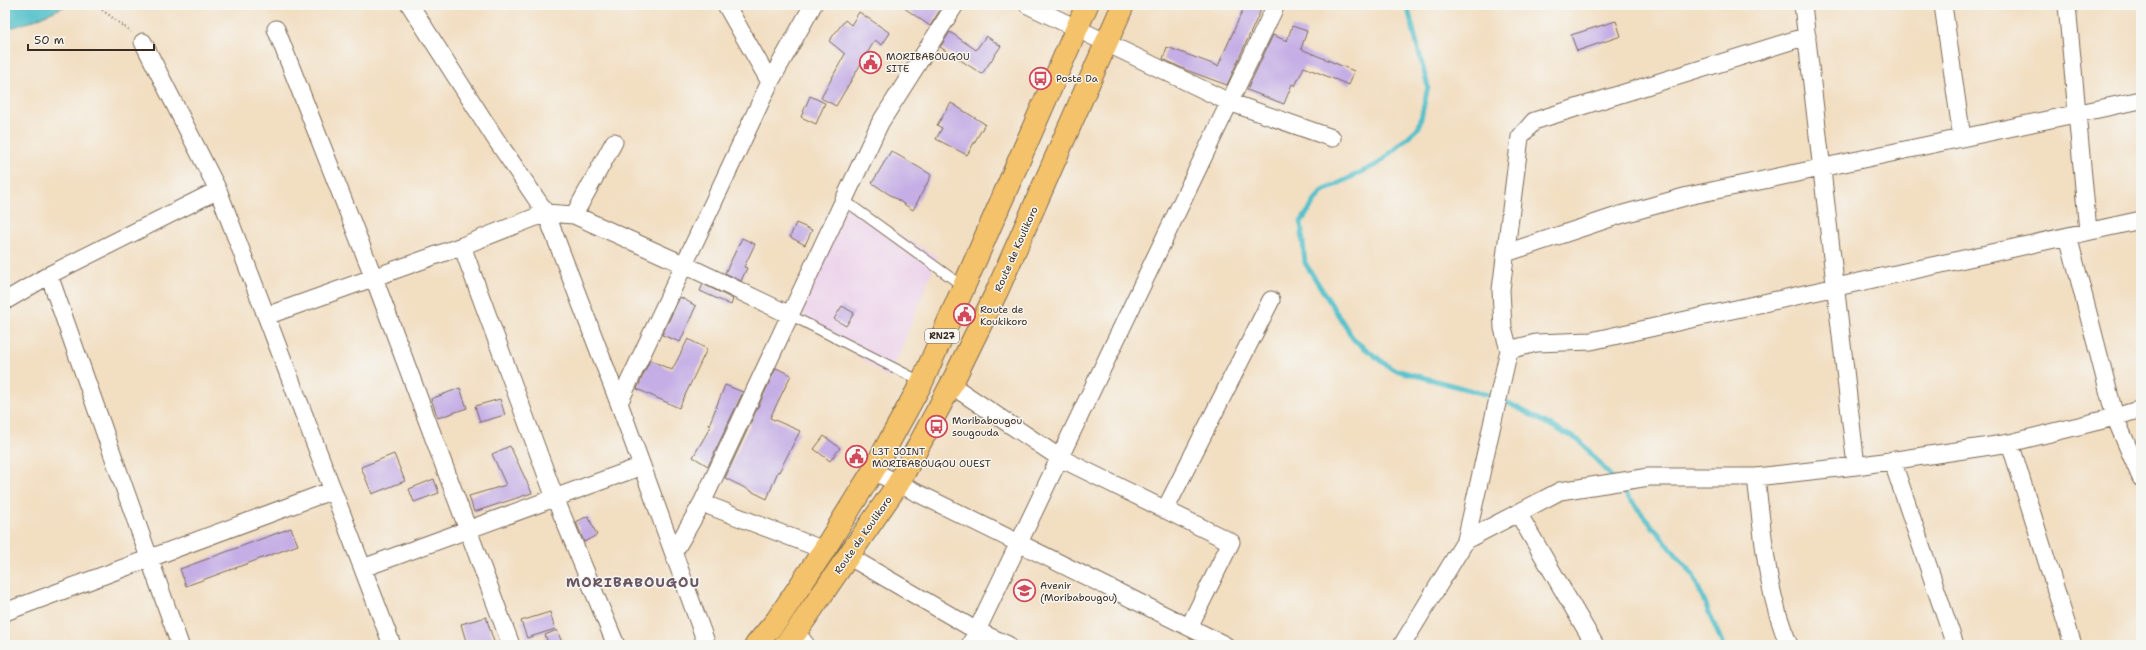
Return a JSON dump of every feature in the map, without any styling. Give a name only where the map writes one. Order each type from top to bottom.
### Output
[{"type":"main road","name":"RN27","points":[[756,645],[777,620],[824,550],[873,471],[922,382],[1075,29],[1087,5]]},
{"type":"main road","name":"Route de Koulikoro","points":[[796,641],[848,556],[898,484],[951,385],[997,291],[1123,5]]},
{"type":"street","points":[[410,5],[495,138],[546,213],[619,404],[707,645]]},
{"type":"street","points":[[726,5],[770,82]]},
{"type":"street","points":[[619,404],[770,82],[813,5]]},
{"type":"street","points":[[674,552],[702,503],[880,123],[955,5]]},
{"type":"street","points":[[1028,5],[1229,102],[1332,138]]},
{"type":"street","points":[[974,638],[1276,5]]},
{"type":"street","points":[[1803,5],[1856,466]]},
{"type":"street","points":[[1943,5],[1962,138]]},
{"type":"street","points":[[2067,5],[2088,232]]},
{"type":"street","points":[[276,29],[374,278],[511,645]]},
{"type":"street","points":[[1402,645],[1466,540],[1509,350],[1504,328],[1502,290],[1520,137],[1534,121],[1807,36]]},
{"type":"street","points":[[143,42],[218,190],[392,645]]},
{"type":"street","points":[[1506,253],[1620,215],[1688,196],[2141,100]]},
{"type":"street","points":[[574,215],[614,142]]},
{"type":"street","points":[[5,301],[49,275],[218,190]]},
{"type":"street","points":[[266,316],[462,246],[546,213],[574,215],[685,264],[790,315]]},
{"type":"street","points":[[1509,350],[1536,343],[1591,341],[2141,220]]},
{"type":"street","points":[[2068,236],[2115,417],[2141,478]]},
{"type":"street","points":[[462,246],[554,498],[616,645]]},
{"type":"street","points":[[49,275],[180,645]]},
{"type":"street","points":[[1165,510],[1272,300]]},
{"type":"street","points":[[951,385],[1060,458],[1231,542],[1189,627]]},
{"type":"street","points":[[1466,540],[1560,491],[1649,477],[1756,477],[1856,466],[2010,443],[2115,417],[2141,409]]},
{"type":"street","points":[[2010,443],[2073,645]]},
{"type":"street","points":[[1892,460],[1955,645]]},
{"type":"street","points":[[363,568],[642,466]]},
{"type":"street","points":[[873,471],[1225,645]]},
{"type":"street","points":[[1756,477],[1769,581],[1780,624],[1789,645]]},
{"type":"street","points":[[5,612],[333,490]]},
{"type":"street","points":[[702,503],[824,550]]},
{"type":"street","points":[[1518,513],[1595,645]]},
{"type":"street","points":[[848,556],[974,638],[1008,645]]},
{"type":"lane","points":[[844,200],[964,287]]},
{"type":"lane","points":[[790,315],[922,382]]},
{"type":"path","points":[[96,5],[143,42]]},
{"type":"shaded area","points":[[846,206],[938,256],[889,379],[799,312]]},
{"type":"water","points":[[5,5],[68,5],[32,21],[5,30]]},
{"type":"building","points":[[900,5],[932,5],[940,10],[930,26]]},
{"type":"building","points":[[1245,5],[1263,5],[1227,85],[1186,70],[1163,59],[1167,47],[1218,66]]},
{"type":"building","points":[[859,12],[890,33],[882,45],[875,40],[836,106],[821,98],[845,54],[829,41],[845,20],[851,25]]},
{"type":"building","points":[[1616,21],[1621,36],[1577,51],[1571,35]]},
{"type":"building","points":[[1292,26],[1307,31],[1301,49],[1354,71],[1349,85],[1304,67],[1295,86],[1292,84],[1284,104],[1247,90],[1273,35],[1287,41]]},
{"type":"building","points":[[950,32],[976,50],[986,36],[1001,46],[982,74],[940,47]]},
{"type":"building","points":[[810,96],[825,103],[816,124],[801,117]]},
{"type":"building","points":[[951,103],[985,124],[967,155],[936,139],[942,128],[937,125]]},
{"type":"building","points":[[891,151],[931,176],[913,210],[872,183]]},
{"type":"building","points":[[796,223],[812,230],[805,245],[790,237]]},
{"type":"building","points":[[742,238],[755,244],[744,267],[747,268],[741,281],[725,273]]},
{"type":"building","points":[[703,284],[733,299],[731,305],[700,291]]},
{"type":"building","points":[[680,297],[696,306],[680,342],[662,335]]},
{"type":"building","points":[[842,306],[854,313],[846,326],[834,319]]},
{"type":"building","points":[[688,339],[707,349],[679,408],[637,389],[650,360],[672,370]]},
{"type":"building","points":[[776,368],[791,375],[770,418],[800,431],[779,472],[778,471],[767,499],[725,478]]},
{"type":"building","points":[[725,385],[743,392],[708,466],[693,457],[711,426],[709,425]]},
{"type":"building","points":[[460,388],[467,408],[438,418],[431,399]]},
{"type":"building","points":[[500,399],[505,415],[480,422],[475,406]]},
{"type":"building","points":[[824,436],[840,448],[830,461],[814,449]]},
{"type":"building","points":[[510,446],[532,493],[474,512],[469,496],[506,485],[492,454]]},
{"type":"building","points":[[394,454],[405,481],[372,494],[361,467]]},
{"type":"building","points":[[434,479],[439,493],[414,502],[409,489]]},
{"type":"building","points":[[588,516],[597,535],[584,542],[576,522]]},
{"type":"building","points":[[291,528],[298,545],[186,586],[180,569]]},
{"type":"building","points":[[550,612],[555,629],[527,638],[521,621]]},
{"type":"building","points":[[486,617],[495,645],[467,645],[461,624]]},
{"type":"building","points":[[557,630],[563,645],[549,645],[545,635]]},
{"type":"waterway","points":[[1407,5],[1428,87],[1419,127],[1378,164],[1321,192],[1301,222],[1305,263],[1354,340],[1392,369],[1499,398],[1580,441],[1613,479]]},
{"type":"waterway","points":[[1618,485],[1693,575],[1723,645]]},
{"type":"place","name":"MORIBABOUGOU SITE","points":[[871,62]]},
{"type":"place","name":"Poste Da","points":[[1040,78]]},
{"type":"place","name":"Route de Koukikoro","points":[[965,315]]},
{"type":"place","name":"Moribabougou sougouda","points":[[937,426]]},
{"type":"place","name":"L3T JOINT MORIBABOUGOU OUEST","points":[[857,457]]},
{"type":"place","name":"Avenir (Moribabougou)","points":[[1024,591]]},
{"type":"district","name":"MORIBABOUGOU","points":[[633,582]]}]
